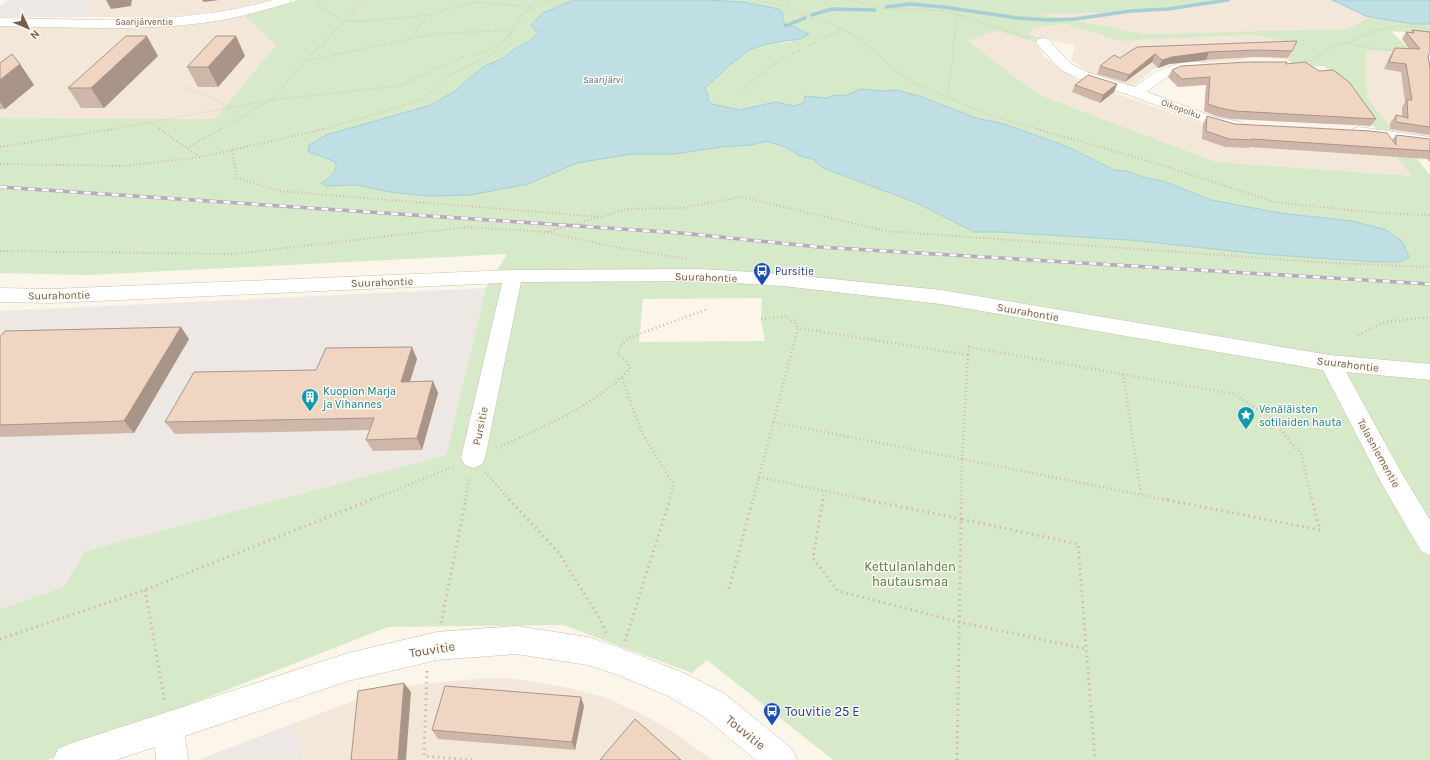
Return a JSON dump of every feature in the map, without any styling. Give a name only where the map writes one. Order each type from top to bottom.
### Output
[{"type":"street","name":"Saarijärventie","points":[[0,22],[178,22],[249,10],[285,0]]},
{"type":"street","name":"Oikopolku","points":[[1043,42],[1066,67],[1082,75],[1111,86],[1138,93],[1212,121],[1231,125],[1247,125]]},
{"type":"street","points":[[1138,93],[1152,80],[1166,71],[1177,68],[1217,66]]},
{"type":"street","points":[[1341,131],[1365,132],[1430,142]]},
{"type":"street","name":"Suurahontie","points":[[0,295],[52,296],[513,276],[702,276],[783,280],[941,298],[1330,363],[1430,372]]},
{"type":"street","name":"Pursitie","points":[[473,458],[513,276]]},
{"type":"street","name":"Talasniementie","points":[[1330,363],[1392,479],[1430,543]]},
{"type":"street","name":"Touvitie","points":[[69,760],[348,667],[516,640],[588,651],[619,661],[676,684],[714,705],[780,760]]},
{"type":"street","points":[[169,726],[172,760]]},
{"type":"path","points":[[317,0],[322,8],[345,21],[367,21],[429,15],[473,2],[533,7]]},
{"type":"path","points":[[187,148],[271,100],[304,61],[345,21],[363,0]]},
{"type":"path","points":[[523,0],[533,7]]},
{"type":"path","points":[[0,147],[151,123],[271,100],[400,86],[444,64],[493,48],[507,38],[523,13],[548,0]]},
{"type":"path","points":[[757,0],[788,8],[805,16],[843,29],[865,43],[904,77],[916,84],[989,115],[1145,160],[1275,202],[1378,213],[1430,215]]},
{"type":"path","points":[[787,0],[788,8]]},
{"type":"path","points":[[849,0],[884,9],[937,10],[957,14],[1043,42]]},
{"type":"path","points":[[948,97],[957,14]]},
{"type":"path","points":[[411,39],[429,15]]},
{"type":"path","points":[[1348,43],[1368,34],[1373,30],[1386,26],[1400,24],[1430,29]]},
{"type":"path","points":[[738,93],[778,61],[843,29]]},
{"type":"path","points":[[304,61],[434,34],[511,30]]},
{"type":"path","points":[[0,164],[125,166],[201,157],[320,130],[422,100],[448,76],[510,46],[511,30]]},
{"type":"path","points":[[1303,63],[1310,61],[1336,44],[1348,43],[1375,49],[1402,50]]},
{"type":"path","points":[[187,88],[204,94],[228,108]]},
{"type":"path","points":[[151,123],[201,157]]},
{"type":"path","points":[[232,150],[237,178],[279,191],[601,217]]},
{"type":"path","points":[[546,232],[627,209],[682,208],[741,197],[886,231],[1324,262],[1430,267]]},
{"type":"path","points":[[0,251],[233,254],[468,227],[546,232],[610,246],[691,259]]},
{"type":"path","points":[[0,639],[145,590],[473,458],[586,406],[622,378],[630,369],[627,362],[618,354],[620,347],[628,338],[708,309]]},
{"type":"path","points":[[729,589],[798,328],[796,323],[786,316],[761,319]]},
{"type":"path","points":[[1358,335],[1385,322],[1430,316]]},
{"type":"path","points":[[798,328],[968,355]]},
{"type":"path","points":[[773,422],[962,459],[1141,494],[1320,530],[1301,454],[1271,418],[1234,394],[969,347],[962,459],[957,760]]},
{"type":"path","points":[[1123,374],[1141,494]]},
{"type":"path","points":[[619,661],[674,484],[642,433],[622,378]]},
{"type":"path","points":[[472,760],[424,756],[432,654],[473,458]]},
{"type":"path","points":[[473,458],[559,553],[601,621],[619,661]]},
{"type":"path","points":[[759,477],[824,492],[1078,544],[1095,760]]},
{"type":"path","points":[[824,492],[813,558],[838,591],[959,622],[1086,649]]},
{"type":"path","points":[[145,590],[169,726]]},
{"type":"shaded area","points":[[8,0],[92,0],[89,17],[0,17],[0,6]]},
{"type":"shaded area","points":[[92,0],[268,0],[238,8],[189,15],[162,17],[89,17]]},
{"type":"shaded area","points":[[1223,0],[1332,0],[1370,17],[1347,29],[1145,34],[1034,14],[1155,9]]},
{"type":"shaded area","points":[[245,16],[276,45],[215,119],[0,118],[0,27],[164,27]]},
{"type":"shaded area","points":[[1067,24],[1120,41],[1253,35],[1297,43],[1288,60],[1260,55],[1238,61],[1171,64],[1154,69],[1133,86],[1127,87],[1090,73],[1071,60],[1075,45],[1044,39],[1029,33],[1033,28]]},
{"type":"shaded area","points":[[997,31],[1038,43],[1042,55],[1075,79],[1219,130],[1385,142],[1413,176],[1216,162],[1037,94],[967,41]]},
{"type":"shaded area","points":[[1366,50],[1413,53],[1430,64],[1430,139],[1394,131],[1367,98]]},
{"type":"shaded area","points":[[486,288],[446,455],[85,551],[64,587],[0,609],[0,311]]},
{"type":"shaded area","points":[[483,678],[516,679],[564,687],[604,697],[642,714],[675,733],[712,760],[304,760],[297,722],[359,699],[414,685]]},
{"type":"shaded area","points":[[297,722],[304,760],[198,760]]},
{"type":"green space","name":"Kettulanlahden hautausmaa","points":[[299,0],[573,0],[551,9],[536,29],[538,33],[530,41],[516,48],[503,58],[483,67],[455,91],[431,105],[326,135],[319,157],[329,158],[336,163],[336,166],[326,186],[356,185],[391,192],[428,196],[528,184],[577,163],[609,157],[631,154],[673,154],[721,147],[751,145],[767,141],[785,147],[800,156],[813,159],[823,168],[917,203],[974,232],[1130,240],[1260,254],[1376,262],[1399,262],[1409,257],[1402,241],[1386,230],[1352,221],[1280,213],[1211,200],[1163,181],[1146,178],[1127,171],[1114,170],[1066,146],[1004,124],[976,118],[922,97],[897,90],[883,91],[860,89],[845,96],[835,95],[827,98],[805,96],[804,103],[794,106],[774,102],[740,110],[712,104],[708,100],[708,96],[704,88],[732,63],[751,49],[766,44],[791,42],[802,31],[785,26],[784,17],[759,5],[752,3],[708,0],[1223,0],[1155,9],[1117,12],[1038,14],[1145,34],[1347,29],[1370,17],[1412,24],[1430,24],[1430,35],[1391,31],[1413,53],[1366,50],[1367,98],[1394,131],[1376,129],[1325,66],[1297,67],[1288,60],[1296,43],[1253,35],[1120,41],[1066,24],[1033,28],[1029,34],[1044,39],[1038,43],[997,31],[968,41],[1037,94],[1216,162],[1412,176],[1385,142],[1405,144],[1430,175],[1430,760],[833,760],[707,660],[692,673],[563,625],[388,627],[47,760],[0,760],[0,609],[64,587],[85,551],[446,455],[486,288],[507,254],[87,275],[0,273],[0,118],[215,119],[276,45],[245,16]],"holes":[[[762,298],[761,319],[765,341],[639,342],[643,299]]]},
{"type":"water","name":"Saarijärvi","points":[[573,0],[708,0],[743,2],[779,9],[782,12],[785,26],[792,26],[809,34],[800,39],[766,44],[751,49],[732,63],[705,88],[708,100],[712,104],[740,110],[775,102],[794,106],[804,103],[805,96],[827,98],[835,95],[845,96],[860,89],[883,91],[897,90],[922,97],[976,118],[1004,124],[1066,146],[1114,170],[1127,171],[1146,178],[1163,181],[1211,200],[1280,213],[1352,221],[1386,230],[1402,241],[1409,257],[1399,262],[1376,262],[1260,254],[1130,240],[974,232],[917,203],[823,168],[813,159],[800,156],[785,147],[767,141],[751,145],[721,147],[673,154],[631,154],[577,163],[528,184],[470,195],[428,196],[390,192],[356,185],[326,186],[321,183],[330,177],[334,172],[336,163],[308,151],[309,145],[326,135],[431,105],[455,91],[483,67],[503,58],[516,48],[530,41],[538,33],[531,25],[543,13]]},
{"type":"water","points":[[1332,0],[1430,0],[1430,24],[1412,24],[1366,16]]},
{"type":"building","points":[[1412,30],[1430,32],[1430,53],[1428,56],[1430,68],[1430,127],[1396,122],[1396,115],[1408,118],[1407,100],[1412,100],[1406,64],[1389,62],[1395,48],[1420,49],[1406,32],[1414,33]]},
{"type":"building","points":[[126,36],[147,36],[91,88],[68,88]]},
{"type":"building","points":[[216,36],[236,36],[208,67],[187,67]]},
{"type":"building","points":[[1297,41],[1292,51],[1256,50],[1209,52],[1172,57],[1162,60],[1155,54],[1129,75],[1100,66],[1114,55],[1120,58],[1137,47]]},
{"type":"building","points":[[12,54],[20,64],[0,80],[0,63]]},
{"type":"building","points":[[1247,62],[1287,62],[1286,64],[1305,62],[1319,71],[1333,70],[1349,82],[1376,119],[1235,111],[1220,108],[1208,104],[1210,77],[1182,79],[1172,70],[1181,66]]},
{"type":"building","points":[[1088,75],[1117,84],[1103,95],[1075,85]]},
{"type":"building","points":[[1207,116],[1235,124],[1387,133],[1396,145],[1396,135],[1430,139],[1430,151],[1252,139],[1253,140],[1229,139],[1206,131]]},
{"type":"building","points":[[181,327],[124,421],[0,425],[0,337],[5,331]]},
{"type":"building","name":"Kuopion Marja ja Vihannes","points":[[412,347],[401,382],[433,381],[417,438],[366,440],[374,418],[165,422],[194,372],[316,370],[326,348]]},
{"type":"building","points":[[404,683],[398,760],[351,760],[358,691]]},
{"type":"building","points":[[445,686],[581,697],[572,742],[432,730]]},
{"type":"building","points":[[635,719],[681,760],[600,760]]},
{"type":"waterway","points":[[886,7],[910,4],[943,7],[1018,18],[1048,20],[1075,19],[1131,11],[1168,9],[1228,0]]},
{"type":"waterway","points":[[812,15],[832,9],[875,10]]},
{"type":"waterway","points":[[785,26],[805,18]]},
{"type":"railway","points":[[0,187],[681,233],[819,247],[1430,284]]},
{"type":"place","name":"Pursitie","points":[[762,286]]},
{"type":"place","name":"Kuopion Marja ja Vihannes","points":[[310,412]]},
{"type":"place","name":"Venäläisten sotilaiden hauta","points":[[1246,430]]},
{"type":"place","name":"Touvitie 25 E","points":[[772,726]]}]
